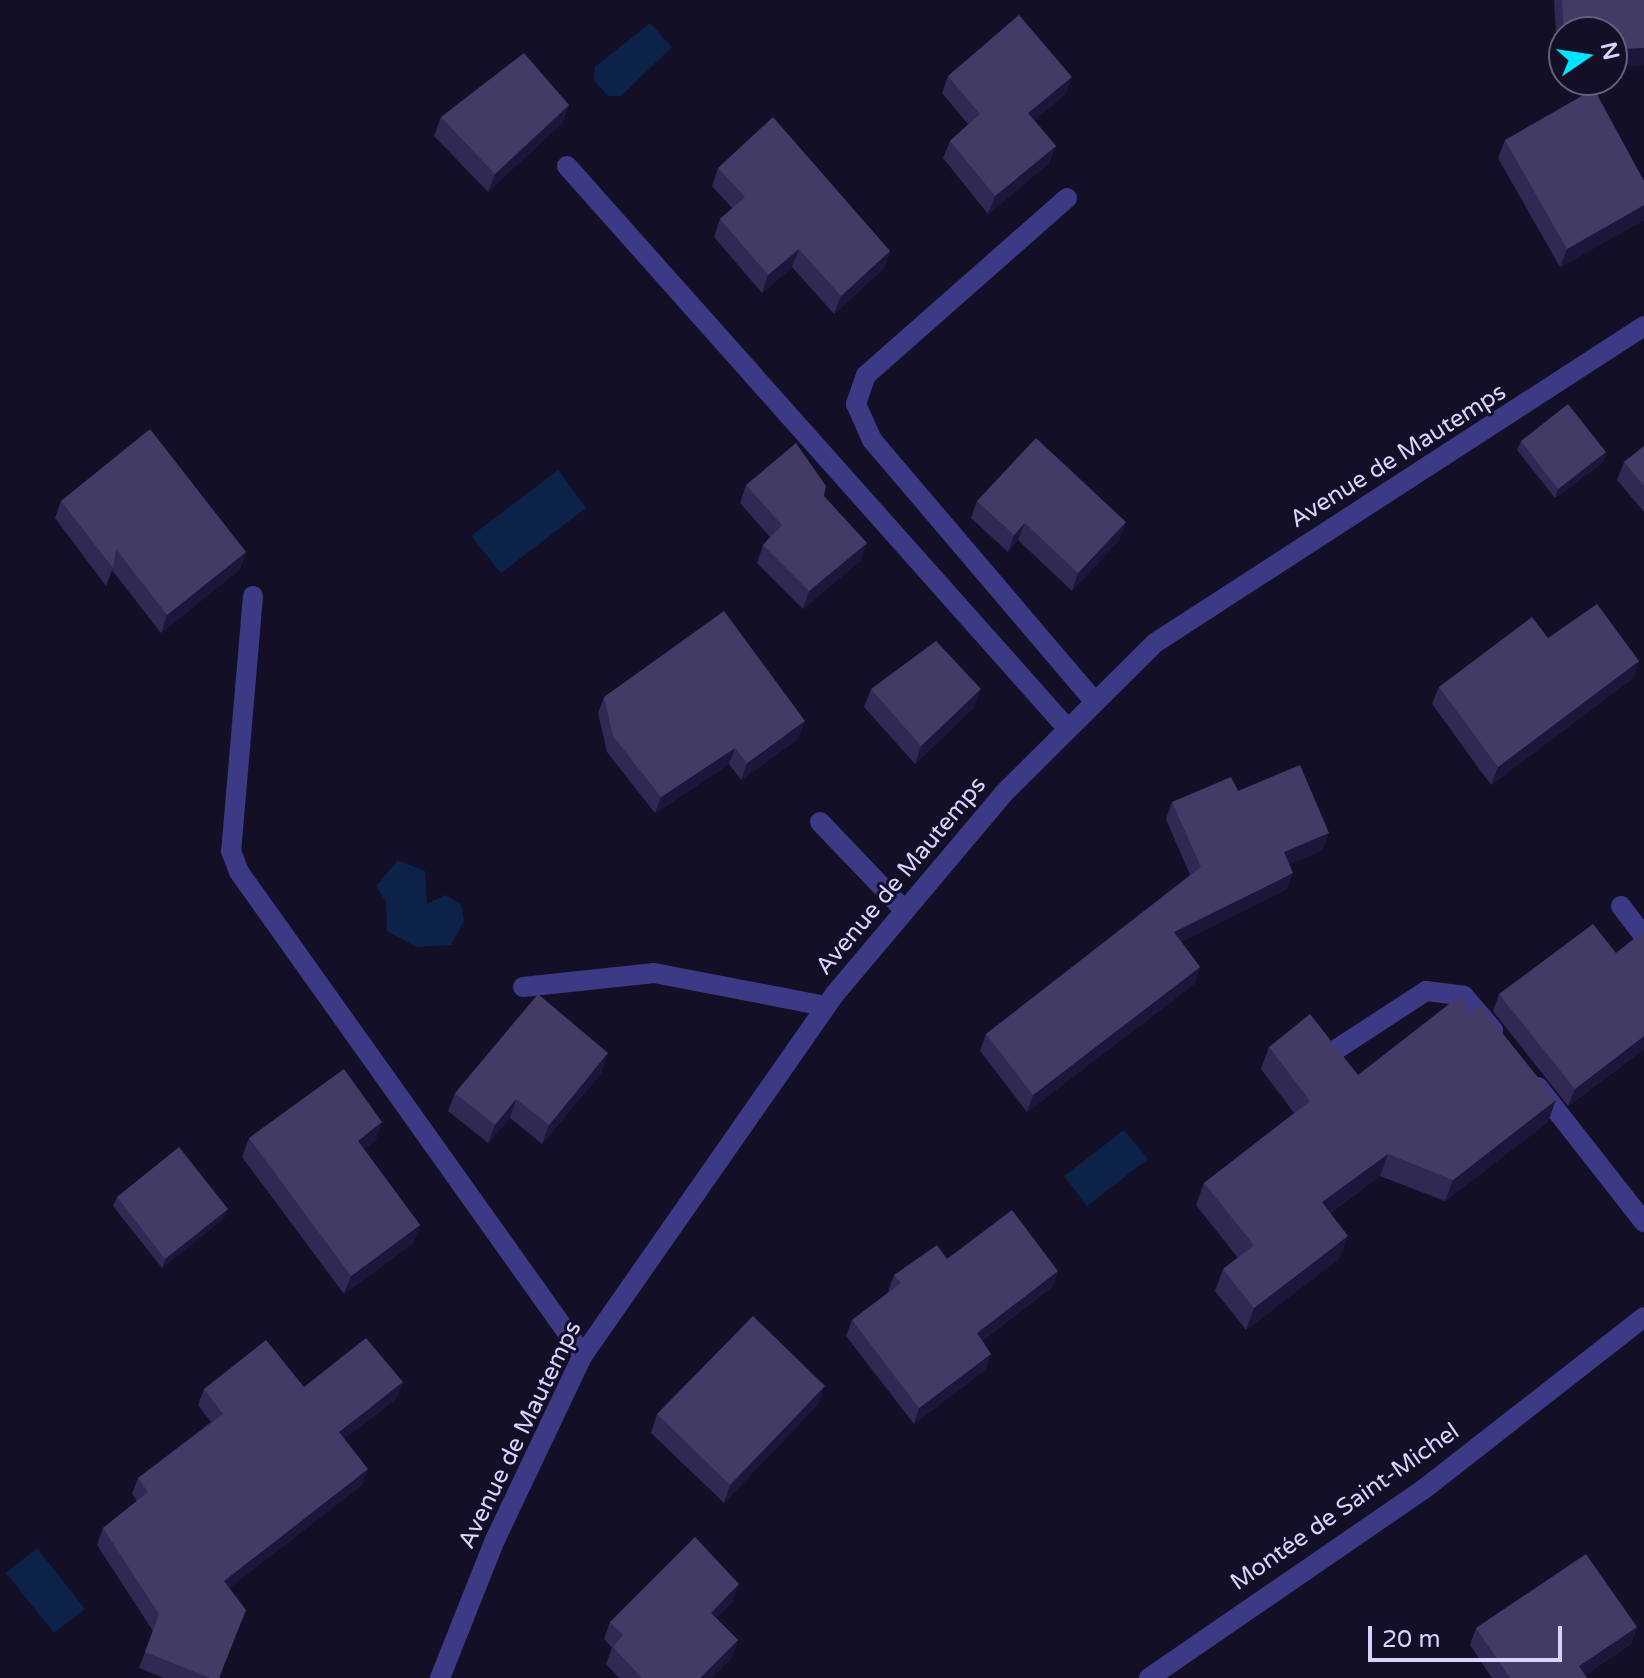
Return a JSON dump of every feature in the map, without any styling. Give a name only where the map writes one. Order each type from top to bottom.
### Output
[{"type":"street","points":[[567,166],[1067,728]]},
{"type":"street","points":[[1067,198],[866,375],[856,404],[872,440],[1094,701]]},
{"type":"street","name":"Avenue de Mautemps","points":[[440,1678],[495,1540],[583,1355],[826,1006],[905,911],[1067,728],[1194,616],[1644,326]]},
{"type":"street","points":[[253,596],[231,851],[239,872],[583,1355]]},
{"type":"street","points":[[820,822],[905,911]]},
{"type":"street","points":[[1621,906],[1644,936]]},
{"type":"street","points":[[523,987],[654,973],[826,1006]]},
{"type":"street","points":[[1337,1049],[1426,991],[1443,989],[1464,996],[1506,1046]]},
{"type":"street","points":[[1526,1071],[1644,1222]]},
{"type":"street","name":"Montée de Saint-Michel","points":[[1149,1678],[1424,1489],[1644,1317]]},
{"type":"water","points":[[650,23],[672,47],[621,96],[608,96],[594,80],[595,67]]},
{"type":"water","points":[[558,470],[586,508],[501,573],[471,536]]},
{"type":"water","points":[[398,860],[425,871],[427,904],[445,895],[461,904],[464,921],[451,945],[416,947],[387,931],[386,902],[376,886]]},
{"type":"water","points":[[1124,1130],[1148,1159],[1087,1206],[1064,1176]]},
{"type":"water","points":[[37,1548],[85,1609],[54,1633],[6,1573]]},
{"type":"building","points":[[1562,0],[1644,0],[1644,48],[1628,48],[1628,16],[1563,16]]},
{"type":"building","points":[[1019,15],[1072,77],[1028,113],[1056,146],[995,196],[950,141],[980,114],[948,76]]},
{"type":"building","points":[[524,53],[569,105],[495,174],[441,117]]},
{"type":"building","points":[[1582,96],[1598,96],[1644,181],[1644,205],[1567,249],[1505,140]]},
{"type":"building","points":[[773,117],[890,251],[841,296],[799,249],[768,275],[720,219],[745,197],[718,168]]},
{"type":"building","points":[[1568,404],[1606,452],[1558,489],[1521,441]]},
{"type":"building","points":[[150,429],[246,552],[167,615],[116,549],[113,568],[61,501]]},
{"type":"building","points":[[1036,438],[1126,522],[1078,573],[1025,523],[1014,535],[977,501]]},
{"type":"building","points":[[796,443],[826,486],[824,496],[867,543],[809,591],[763,545],[782,525],[746,485]]},
{"type":"building","points":[[1644,446],[1644,486],[1624,462]]},
{"type":"building","points":[[1597,604],[1639,661],[1498,767],[1439,687],[1532,617],[1548,638]]},
{"type":"building","points":[[724,611],[805,721],[747,763],[735,748],[661,797],[613,736],[604,697]]},
{"type":"building","points":[[936,641],[981,689],[921,746],[871,689]]},
{"type":"building","points":[[1300,765],[1329,833],[1284,852],[1293,873],[1174,932],[1200,967],[1033,1095],[986,1034],[1201,867],[1172,802],[1231,777],[1238,791]]},
{"type":"building","points":[[1593,924],[1616,953],[1644,931],[1644,1036],[1575,1089],[1499,994]]},
{"type":"building","points":[[538,994],[608,1053],[549,1125],[516,1099],[495,1125],[455,1093]]},
{"type":"building","points":[[1462,994],[1467,1015],[1480,1005],[1556,1100],[1453,1180],[1388,1154],[1322,1202],[1348,1236],[1254,1308],[1223,1269],[1254,1245],[1204,1183],[1310,1101],[1269,1047],[1310,1014],[1358,1075]]},
{"type":"building","points":[[344,1069],[382,1122],[358,1141],[420,1225],[351,1276],[249,1138]]},
{"type":"building","points":[[179,1147],[228,1209],[165,1259],[117,1197]]},
{"type":"building","points":[[1012,1210],[1058,1271],[977,1333],[991,1354],[919,1408],[852,1320],[901,1283],[894,1275],[937,1245],[947,1259]]},
{"type":"building","points":[[753,1316],[825,1386],[730,1485],[657,1414]]},
{"type":"building","points":[[366,1338],[403,1382],[339,1432],[368,1469],[224,1581],[246,1610],[219,1678],[210,1678],[145,1652],[159,1614],[103,1528],[148,1492],[138,1478],[223,1414],[204,1389],[266,1340],[304,1387]]},
{"type":"building","points":[[695,1537],[739,1584],[711,1613],[738,1640],[700,1678],[642,1678],[613,1647],[623,1635],[610,1622]]},
{"type":"building","points":[[1586,1554],[1637,1627],[1579,1666],[1587,1678],[1510,1678],[1476,1628]]}]
